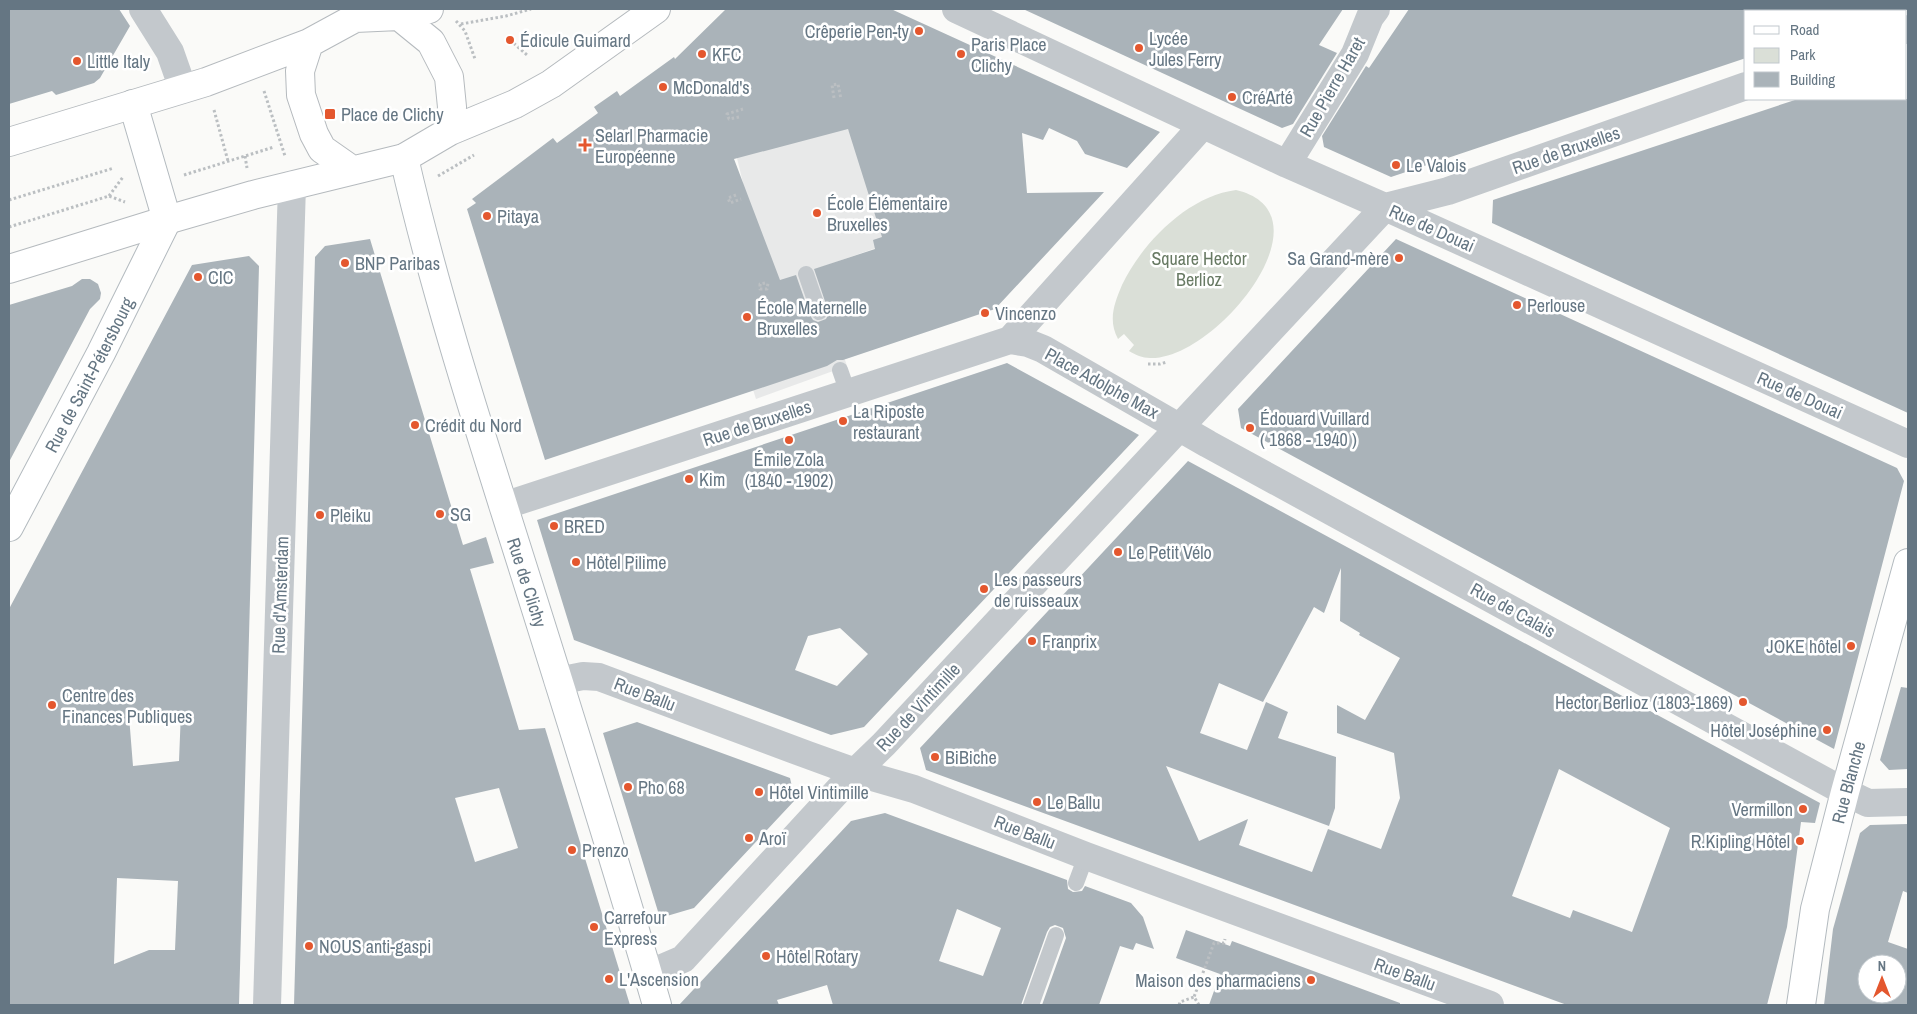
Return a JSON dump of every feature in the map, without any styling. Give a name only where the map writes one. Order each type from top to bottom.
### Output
[{"type":"main road","points":[[9,142],[182,89],[267,60],[309,43],[353,13],[398,16],[429,9]]},
{"type":"main road","points":[[9,269],[167,220],[292,185],[404,158],[433,143],[450,131],[493,114],[551,84],[656,9]]},
{"type":"main road","points":[[398,16],[431,42],[449,77],[452,108],[450,131]]},
{"type":"main road","points":[[309,43],[300,71],[301,95],[322,149],[352,170]]},
{"type":"main road","points":[[134,104],[167,220]]},
{"type":"main road","name":"Rue de Clichy","points":[[404,158],[421,227],[471,404],[657,1005]]},
{"type":"main road","name":"Rue de Saint-Pétersbourg","points":[[9,527],[101,353],[167,220]]},
{"type":"main road","name":"Rue Blanche","points":[[1801,1005],[1815,909],[1908,563]]},
{"type":"street","points":[[142,9],[170,52],[182,89]]},
{"type":"street","name":"Rue de Douai","points":[[956,9],[1287,164],[1908,444]]},
{"type":"street","name":"Rue Pierre Haret","points":[[1287,164],[1355,54],[1370,17],[1376,9]]},
{"type":"street","name":"Rue de Bruxelles","points":[[1385,207],[1448,191],[1744,87]]},
{"type":"street","points":[[1010,340],[1203,125]]},
{"type":"street","name":"Rue d'Amsterdam","points":[[267,1005],[292,185]]},
{"type":"street","points":[[1181,427],[1385,207]]},
{"type":"street","name":"Rue de Bruxelles","points":[[503,506],[844,382],[1010,340]]},
{"type":"street","name":"Place Adolphe Max","points":[[1010,340],[1028,343],[1043,349],[1181,427]]},
{"type":"street","name":"Rue de Vintimille","points":[[648,974],[683,959],[855,772],[897,730],[1181,427]]},
{"type":"street","name":"Rue de Calais","points":[[1181,427],[1845,792],[1868,803],[1908,802]]},
{"type":"street","name":"Rue Ballu","points":[[558,681],[583,676],[599,677],[855,772],[914,790],[1086,856],[1490,1005]]},
{"type":"lane","points":[[806,274],[819,312]]},
{"type":"lane","points":[[1076,883],[1086,856]]},
{"type":"lane","points":[[1031,1005],[1056,935]]},
{"type":"path","points":[[465,30],[461,24],[506,16],[531,9]]},
{"type":"path","points":[[510,40],[527,56]]},
{"type":"path","points":[[834,98],[832,85],[838,84],[841,99]]},
{"type":"path","points":[[264,90],[286,158]]},
{"type":"path","points":[[212,102],[228,161]]},
{"type":"path","points":[[739,117],[729,119],[727,114],[743,110]]},
{"type":"path","points":[[179,177],[274,147]]},
{"type":"path","points":[[434,178],[477,154]]},
{"type":"path","points":[[9,200],[114,168]]},
{"type":"path","points":[[736,195],[728,198],[730,203],[740,199]]},
{"type":"path","points":[[9,227],[109,196]]},
{"type":"path","points":[[1148,364],[1168,362]]},
{"type":"path","points":[[1194,997],[1214,943],[1212,934]]},
{"type":"path","points":[[1214,943],[1224,943],[1225,938]]},
{"type":"path","points":[[1179,1005],[1180,1002],[1194,997]]},
{"type":"path","points":[[1194,997],[1199,1005]]},
{"type":"shaded area","points":[[824,73],[896,241],[816,269],[847,366],[756,399],[724,299],[716,196],[743,183],[729,125]]},
{"type":"green space","name":"Square Hector Berlioz","points":[[1236,190],[1263,204],[1273,226],[1269,254],[1254,284],[1232,312],[1205,336],[1176,353],[1150,358],[1139,356],[1129,351],[1134,345],[1124,334],[1118,339],[1113,325],[1113,312],[1122,285],[1131,269],[1154,238],[1168,224],[1201,201],[1218,194]]},
{"type":"building","points":[[9,9],[119,9],[130,26],[100,78],[94,83],[56,95],[52,91],[9,104]]},
{"type":"building","points":[[726,9],[891,9],[1160,132],[1127,168],[1085,154],[1077,141],[1049,128],[1043,140],[1022,133],[1027,193],[1104,192],[995,309],[843,360],[837,360],[827,366],[545,460],[467,209],[476,203],[472,199],[553,138],[557,143],[598,113],[594,107],[617,91],[620,96],[674,57],[675,59]],"holes":[[[848,129],[882,237],[873,240],[875,249],[814,269],[829,313],[826,319],[818,322],[813,320],[796,275],[780,280],[734,159]]]},
{"type":"building","points":[[1023,9],[1343,9],[1319,45],[1337,53],[1293,124],[1282,128]]},
{"type":"building","points":[[1409,9],[1746,9],[1744,10],[1744,59],[1391,177],[1324,147],[1322,136],[1366,66],[1369,68]]},
{"type":"building","points":[[1908,99],[1908,413],[1492,223],[1493,200],[1795,100]]},
{"type":"building","points":[[370,239],[463,545],[486,537],[494,563],[470,569],[519,730],[545,728],[630,1005],[294,1005],[315,257],[325,246]],"holes":[[[499,788],[518,848],[475,862],[455,798]]]},
{"type":"building","points":[[1396,239],[1897,468],[1904,481],[1834,749],[1241,428],[1238,409]]},
{"type":"building","points":[[249,256],[259,266],[239,1005],[9,1005],[9,609],[192,265]],"holes":[[[181,711],[179,761],[133,766],[129,716]],[[117,878],[178,881],[175,950],[149,950],[114,964]]]},
{"type":"building","points":[[82,279],[90,279],[98,284],[101,293],[100,299],[90,309],[9,462],[9,305],[72,286]]},
{"type":"building","points":[[1007,363],[1139,435],[864,727],[831,735],[574,640],[537,520]],"holes":[[[840,628],[868,654],[837,686],[795,670],[808,636]]]},
{"type":"building","points":[[1188,461],[1820,803],[1815,823],[1801,822],[1787,927],[1767,1005],[1567,1005],[926,770],[920,748]],"holes":[[[1341,568],[1340,621],[1360,633],[1359,635],[1400,658],[1365,720],[1337,705],[1337,733],[1394,753],[1400,798],[1381,849],[1328,829],[1312,872],[1239,845],[1248,819],[1199,841],[1166,766],[1329,826],[1335,808],[1336,757],[1278,738],[1288,712],[1266,702],[1247,750],[1200,733],[1219,683],[1263,702],[1314,607],[1324,613]],[[1559,769],[1670,828],[1632,932],[1573,910],[1570,918],[1512,896]]]},
{"type":"building","points":[[1901,687],[1908,688],[1908,769],[1889,770],[1880,760]]},
{"type":"building","points":[[637,722],[790,778],[795,800],[694,908],[660,918],[603,733]]},
{"type":"building","points":[[885,813],[1067,880],[1068,889],[1073,892],[1082,891],[1085,886],[1131,903],[1143,917],[1154,949],[1136,943],[1133,950],[1120,946],[1099,1005],[1042,1005],[1066,938],[1063,928],[1055,925],[1050,927],[1047,932],[1021,1005],[833,1005],[827,985],[777,1000],[779,1005],[679,1005],[851,821]],"holes":[[[957,909],[1001,928],[983,976],[939,961]]]},
{"type":"building","points":[[1908,824],[1908,893],[1903,891],[1888,942],[1908,949],[1908,1005],[1824,1005],[1833,929],[1860,833],[1870,825]]},
{"type":"building","points":[[1186,930],[1230,946],[1232,941],[1400,1003],[1400,1005],[1209,1005],[1220,974],[1176,958]]},
{"type":"place","name":"Crêperie Pen-ty","points":[[919,31]]},
{"type":"place","name":"Édicule Guimard","points":[[510,40]]},
{"type":"place","name":"Lycée Jules Ferry","points":[[1139,48]]},
{"type":"place","name":"KFC","points":[[702,54]]},
{"type":"place","name":"Paris Place Clichy","points":[[961,54]]},
{"type":"place","name":"Little Italy","points":[[77,61]]},
{"type":"place","name":"McDonald's","points":[[663,87]]},
{"type":"place","name":"CréArté","points":[[1232,97]]},
{"type":"place","name":"Place de Clichy","points":[[330,114]]},
{"type":"place","name":"Selarl Pharmacie Européenne","points":[[585,145]]},
{"type":"place","name":"Le Valois","points":[[1396,165]]},
{"type":"place","name":"École Élémentaire Bruxelles","points":[[817,213]]},
{"type":"place","name":"Pitaya","points":[[487,216]]},
{"type":"place","name":"Sa Grand-mère","points":[[1399,258]]},
{"type":"place","name":"BNP Paribas","points":[[345,263]]},
{"type":"place","name":"CIC","points":[[198,277]]},
{"type":"place","name":"Perlouse","points":[[1517,305]]},
{"type":"place","name":"Vincenzo","points":[[985,313]]},
{"type":"place","name":"École Maternelle Bruxelles","points":[[747,317]]},
{"type":"place","name":"La Riposte restaurant","points":[[843,421]]},
{"type":"place","name":"Crédit du Nord","points":[[415,425]]},
{"type":"place","name":"Édouard Vuillard ( 1868 - 1940 )","points":[[1250,428]]},
{"type":"place","name":"Émile Zola (1840 - 1902)","points":[[789,440]]},
{"type":"place","name":"Kim","points":[[689,479]]},
{"type":"place","name":"SG","points":[[440,514]]},
{"type":"place","name":"Pleiku","points":[[320,515]]},
{"type":"place","name":"BRED","points":[[554,526]]},
{"type":"place","name":"Le Petit Vélo","points":[[1118,552]]},
{"type":"place","name":"Hôtel Pilime","points":[[576,562]]},
{"type":"place","name":"Les passeurs de ruisseaux","points":[[984,589]]},
{"type":"place","name":"Franprix","points":[[1032,641]]},
{"type":"place","name":"JOKE hôtel","points":[[1851,646]]},
{"type":"place","name":"Hector Berlioz (1803-1869)","points":[[1743,702]]},
{"type":"place","name":"Centre des Finances Publiques","points":[[52,705]]},
{"type":"place","name":"Hôtel Joséphine","points":[[1827,730]]},
{"type":"place","name":"BiBiche","points":[[935,757]]},
{"type":"place","name":"Pho 68","points":[[628,787]]},
{"type":"place","name":"Hôtel Vintimille","points":[[759,792]]},
{"type":"place","name":"Le Ballu","points":[[1037,802]]},
{"type":"place","name":"Vermillon","points":[[1803,809]]},
{"type":"place","name":"Aroï","points":[[749,838]]},
{"type":"place","name":"R.Kipling Hôtel","points":[[1800,841]]},
{"type":"place","name":"Prenzo","points":[[572,850]]},
{"type":"place","name":"Carrefour Express","points":[[594,927]]},
{"type":"place","name":"NOUS anti-gaspi","points":[[309,946]]},
{"type":"place","name":"Hôtel Rotary","points":[[766,956]]},
{"type":"place","name":"L'Ascension","points":[[609,979]]},
{"type":"place","name":"Maison des pharmaciens","points":[[1311,980]]}]
